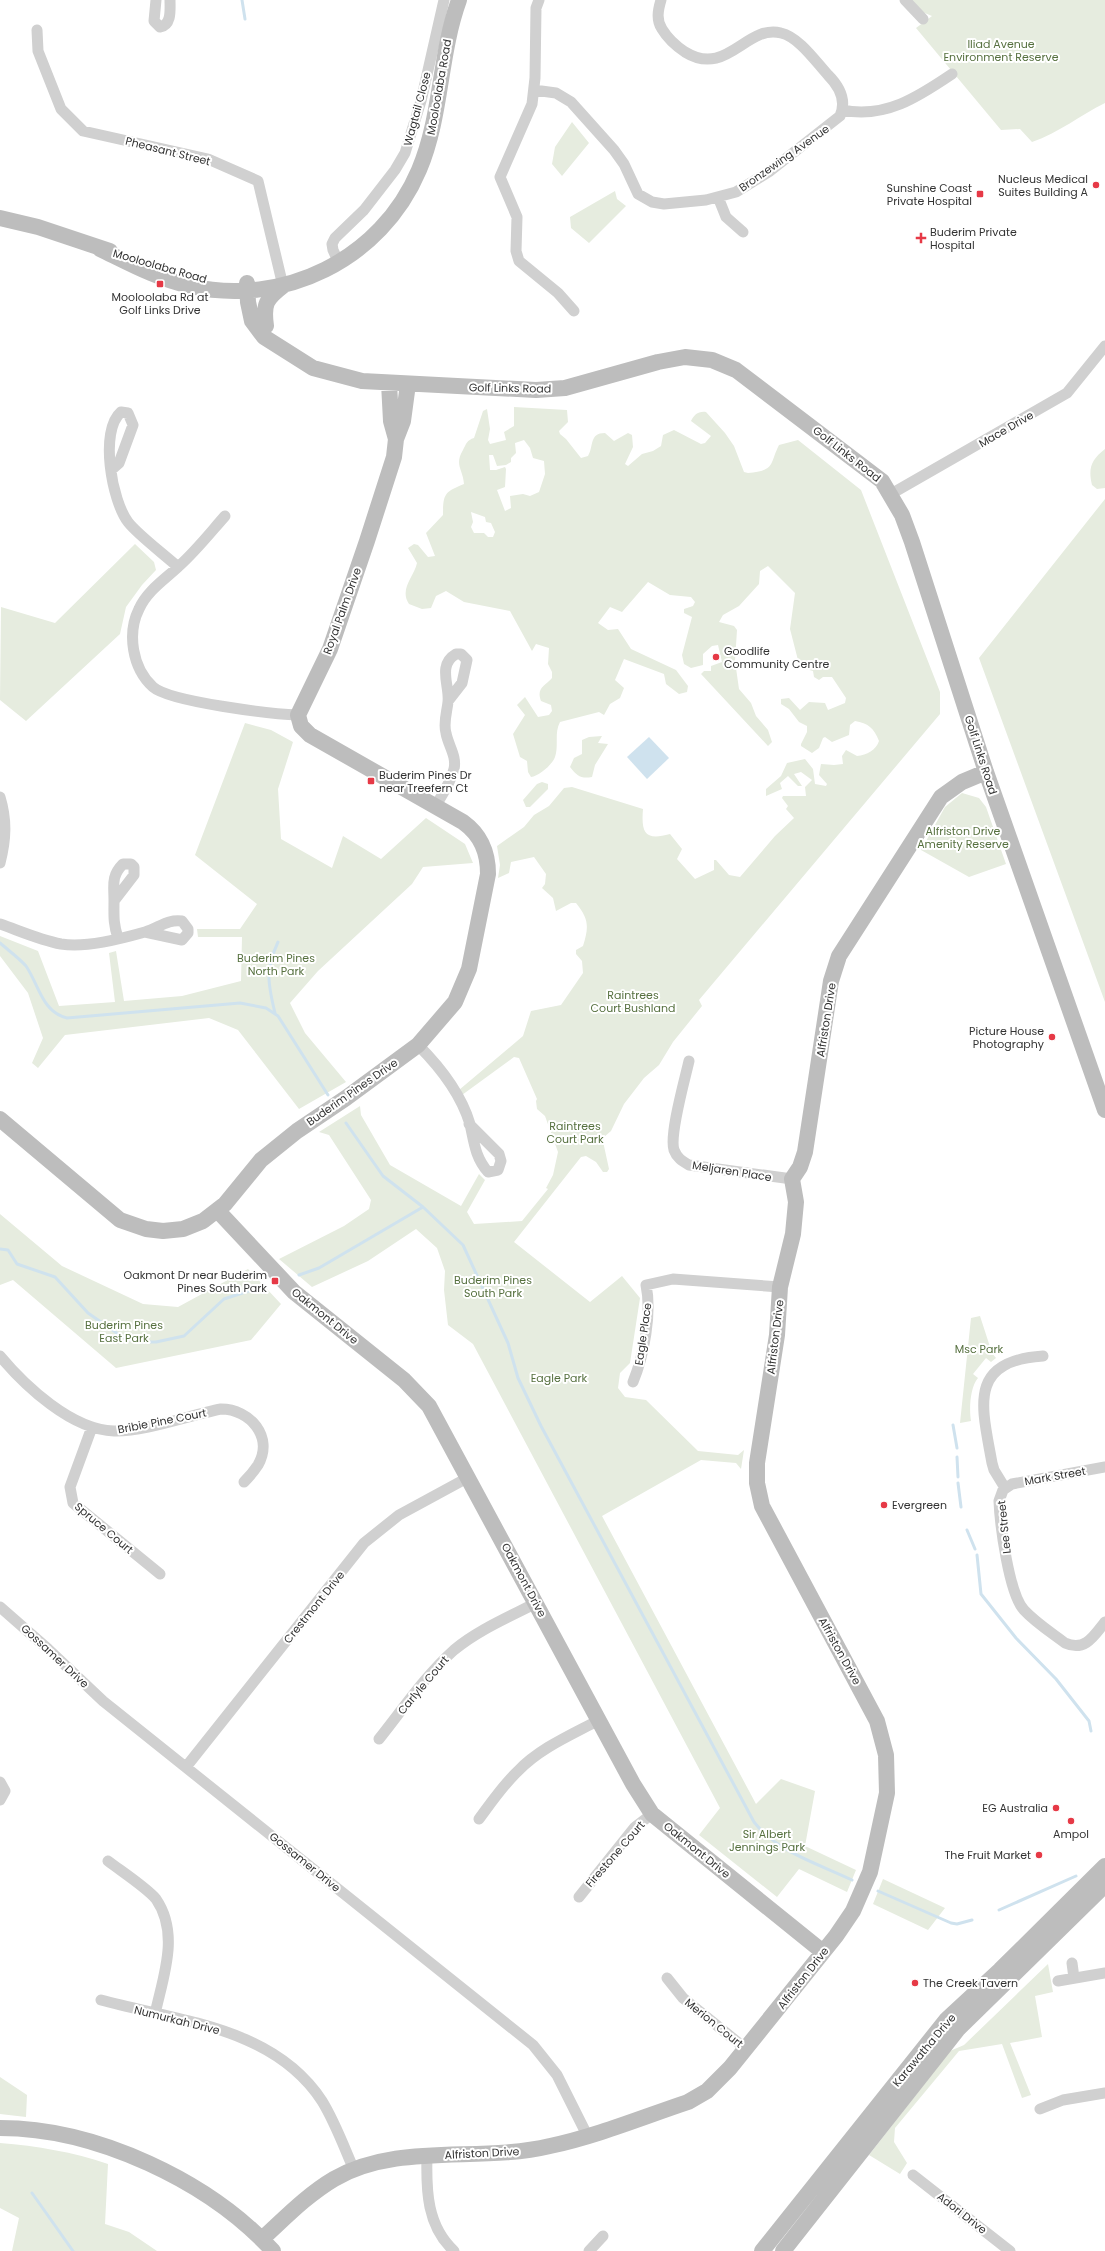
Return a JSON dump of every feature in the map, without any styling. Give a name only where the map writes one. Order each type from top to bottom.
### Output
[{"type":"street","points":[[156,0],[154,20],[162,27],[168,22],[170,0]]},
{"type":"street","name":"Wagtail Close","points":[[337,260],[332,244],[334,238],[373,199],[405,153],[421,101],[444,0]]},
{"type":"street","name":"Mooloolaba Road","points":[[100,249],[128,263],[174,281],[209,289],[251,287],[310,277],[367,242],[398,208],[419,171],[431,133],[450,28],[459,0]]},
{"type":"street","points":[[538,0],[536,8],[534,90],[526,121],[502,171],[500,181],[517,216],[516,251],[519,261],[558,293],[574,311]]},
{"type":"street","points":[[661,0],[658,17],[665,35],[681,49],[698,58],[717,59],[726,56],[749,41],[769,33],[782,33],[787,36],[799,44],[834,81],[842,96],[842,110],[860,113],[905,103],[917,98],[952,74]]},
{"type":"street","points":[[905,0],[922,19]]},
{"type":"street","name":"Pheasant Street","points":[[37,30],[38,51],[61,109],[83,131],[208,159],[258,181],[281,282]]},
{"type":"street","name":"Bronzewing Avenue","points":[[534,90],[561,95],[575,106],[608,141],[624,164],[634,190],[647,200],[664,204],[718,197],[736,192],[764,175],[833,123],[842,110]]},
{"type":"street","points":[[718,197],[724,214],[743,232]]},
{"type":"street","name":"Mooloolaba Road","points":[[0,218],[38,226],[100,249],[189,277],[251,287]]},
{"type":"street","points":[[209,289],[233,301],[259,323],[267,300],[281,282]]},
{"type":"street","name":"Golf Links Road","points":[[251,287],[259,323],[264,337],[276,342],[300,360],[329,374],[362,381],[536,390],[565,388],[658,362],[686,357],[712,360],[736,370],[845,451],[882,481],[902,515],[912,542],[986,772],[1105,1110]]},
{"type":"street","name":"Mace Drive","points":[[891,494],[1067,393],[1105,346]]},
{"type":"street","name":"Royal Palm Drive","points":[[389,383],[391,421],[396,439]]},
{"type":"street","name":"Royal Palm Drive","points":[[298,715],[330,649],[394,457],[396,439],[403,421],[408,384]]},
{"type":"street","points":[[112,470],[114,492],[128,522],[178,567]]},
{"type":"street","points":[[225,516],[178,567],[154,587],[139,608],[131,630],[135,656],[143,676],[153,688],[168,695],[251,711],[298,715]]},
{"type":"street","points":[[435,808],[455,768],[452,749],[446,732],[448,701]]},
{"type":"street","name":"Buderim Pines Drive","points":[[0,1119],[110,1212],[131,1224],[155,1230],[173,1231],[195,1225],[218,1211],[261,1160],[297,1131],[346,1098],[418,1045],[454,1002],[469,970],[488,874],[488,859],[481,840],[472,828],[435,808],[310,734],[301,726],[298,715]]},
{"type":"street","name":"Alfriston Drive","points":[[262,2239],[307,2197],[335,2178],[354,2170],[387,2160],[427,2156],[495,2155],[550,2146],[688,2102],[707,2092],[746,2049],[823,1952],[853,1911],[868,1878],[878,1844],[887,1793],[888,1770],[884,1743],[871,1708],[842,1660],[827,1625],[812,1602],[803,1582],[762,1506],[756,1472],[776,1335],[780,1288],[792,1245],[794,1229],[796,1202],[792,1179],[800,1167],[805,1152],[832,981],[840,956],[941,797],[962,782],[986,772]]},
{"type":"street","points":[[0,797],[5,816],[6,834],[0,863]]},
{"type":"street","points":[[114,901],[113,918],[118,938]]},
{"type":"street","points":[[0,924],[61,944],[93,944],[145,932]]},
{"type":"street","points":[[418,1045],[442,1073],[457,1096],[469,1124]]},
{"type":"street","name":"Meljaren Place","points":[[689,1061],[674,1134],[674,1149],[680,1159],[689,1165],[792,1179]]},
{"type":"street","name":"Oakmont Drive","points":[[218,1211],[294,1292],[404,1380],[421,1396],[438,1420],[638,1792],[652,1814],[823,1952]]},
{"type":"street","name":"Eagle Place","points":[[633,1382],[641,1363],[649,1299],[646,1285],[673,1279],[780,1288]]},
{"type":"street","name":"Bribie Pine Court","points":[[0,1356],[17,1375],[42,1398],[92,1427],[114,1431],[125,1430],[221,1409],[238,1411],[252,1420],[258,1427],[262,1440],[262,1454],[259,1464],[244,1482]]},
{"type":"street","name":"Lee Street","points":[[1043,1356],[1022,1358],[1004,1366],[992,1376],[984,1390],[983,1410],[992,1462],[994,1470],[1005,1488],[1000,1496],[999,1502],[1010,1574],[1015,1596],[1024,1610],[1065,1643],[1072,1646],[1082,1646],[1090,1641],[1105,1622]]},
{"type":"street","name":"Spruce Court","points":[[92,1427],[70,1487],[73,1503],[160,1574]]},
{"type":"street","name":"Mark Street","points":[[1005,1488],[1016,1483],[1105,1467]]},
{"type":"street","name":"Crestmont Drive","points":[[186,1767],[364,1544],[399,1515],[469,1477]]},
{"type":"street","name":"Carlyle Court","points":[[379,1739],[437,1667],[455,1649],[488,1628],[536,1603]]},
{"type":"street","name":"Gossamer Drive","points":[[0,1607],[48,1649],[103,1701],[533,2045],[557,2075],[587,2135]]},
{"type":"street","points":[[479,1819],[525,1764],[550,1747],[599,1720]]},
{"type":"street","points":[[0,1782],[5,1791],[0,1800]]},
{"type":"street","name":"Firestone Court","points":[[578,1897],[635,1827],[652,1814]]},
{"type":"street","points":[[108,1861],[155,1898],[167,1920],[169,1944],[155,2014]]},
{"type":"street","name":"Karawatha Drive","points":[[783,2251],[958,2029],[1099,1881],[1105,1866]]},
{"type":"street","name":"Karawatha Drive","points":[[762,2251],[947,2019],[1099,1881]]},
{"type":"street","points":[[1072,1963],[1074,1978]]},
{"type":"street","points":[[1058,1981],[1105,1973]]},
{"type":"street","name":"Merion Court","points":[[667,1978],[683,1998],[746,2049]]},
{"type":"street","name":"Numurkah Drive","points":[[101,2000],[218,2029],[265,2048],[295,2070],[321,2100],[338,2132],[354,2170]]},
{"type":"street","points":[[1040,2109],[1063,2100],[1105,2093]]},
{"type":"street","points":[[0,2128],[55,2134],[91,2142],[130,2156],[174,2176],[213,2200],[262,2239],[273,2251]]},
{"type":"street","points":[[427,2156],[428,2200],[434,2224],[444,2242],[454,2251]]},
{"type":"street","name":"Adori Drive","points":[[913,2175],[1010,2251]]},
{"type":"street","points":[[589,2251],[603,2236]]},
{"type":"green space","name":"Iliad Avenue Environment Reserve","points":[[909,0],[1105,0],[1105,103],[1051,134],[1032,142],[1020,129],[1001,130],[916,28],[932,16],[915,9]]},
{"type":"green space","points":[[572,122],[589,143],[562,176],[552,164],[555,147]]},
{"type":"green space","points":[[615,191],[617,199],[626,206],[589,243],[571,228],[570,217]]},
{"type":"green space","points":[[514,407],[567,410],[568,422],[559,431],[581,458],[588,456],[596,435],[605,433],[614,441],[628,433],[632,435],[633,447],[625,464],[628,466],[642,454],[653,451],[661,446],[663,435],[674,430],[701,444],[705,443],[711,436],[691,421],[697,414],[706,412],[725,433],[734,446],[744,472],[748,473],[757,472],[767,468],[772,462],[779,445],[798,440],[861,490],[940,692],[940,714],[699,1000],[702,1006],[673,1042],[659,1065],[644,1078],[624,1104],[611,1131],[604,1137],[604,1146],[609,1169],[607,1172],[603,1172],[596,1162],[586,1156],[581,1157],[514,1242],[590,1302],[622,1276],[640,1298],[630,1363],[620,1373],[618,1388],[625,1397],[646,1400],[698,1451],[738,1455],[744,1450],[741,1469],[736,1463],[701,1460],[602,1516],[756,1804],[781,1779],[815,1791],[805,1846],[856,1870],[847,1892],[799,1869],[777,1897],[699,1835],[720,1808],[473,1344],[448,1325],[444,1290],[445,1271],[437,1248],[416,1229],[368,1261],[312,1287],[279,1259],[344,1226],[369,1209],[371,1200],[329,1135],[319,1132],[360,1106],[361,1115],[390,1165],[461,1206],[479,1174],[485,1180],[467,1212],[474,1224],[522,1221],[548,1189],[546,1188],[553,1175],[558,1152],[545,1116],[537,1109],[537,1099],[519,1058],[514,1057],[462,1095],[459,1090],[523,1036],[531,1011],[561,1005],[583,973],[582,961],[576,954],[576,950],[583,946],[587,923],[576,903],[571,903],[556,911],[553,898],[542,888],[545,884],[546,874],[534,857],[511,862],[509,873],[498,878],[500,865],[497,846],[524,827],[534,815],[549,806],[564,788],[572,787],[643,809],[643,824],[646,833],[655,836],[670,834],[682,849],[677,859],[695,879],[714,870],[714,860],[716,860],[729,875],[740,877],[775,836],[794,818],[786,809],[788,806],[782,798],[783,796],[806,796],[805,787],[812,780],[801,772],[794,774],[802,786],[798,786],[788,776],[780,783],[782,789],[766,796],[766,789],[781,776],[787,763],[805,759],[813,769],[815,784],[826,786],[827,784],[819,775],[821,764],[843,764],[842,756],[846,750],[857,756],[871,752],[879,741],[873,729],[864,723],[855,721],[850,725],[849,735],[832,742],[825,737],[823,738],[819,748],[812,753],[801,746],[807,732],[807,726],[799,722],[789,709],[781,704],[781,699],[789,698],[800,710],[809,702],[825,703],[828,710],[845,703],[846,698],[832,677],[823,677],[819,680],[814,677],[813,671],[802,668],[799,664],[790,629],[795,593],[768,566],[760,571],[759,584],[739,606],[723,615],[719,622],[734,626],[737,630],[735,661],[739,689],[751,703],[756,716],[768,730],[772,742],[768,746],[701,674],[704,671],[711,671],[711,666],[722,662],[718,645],[712,646],[703,654],[703,665],[691,668],[684,664],[682,655],[692,617],[684,613],[684,609],[693,606],[695,602],[691,597],[670,595],[648,582],[622,612],[610,607],[598,623],[608,630],[618,629],[631,649],[676,670],[688,686],[687,692],[679,694],[666,684],[664,674],[624,659],[615,680],[624,688],[620,698],[610,704],[604,715],[599,712],[560,722],[557,730],[555,757],[548,767],[531,777],[528,772],[527,761],[520,757],[513,734],[525,715],[517,705],[525,697],[538,717],[549,715],[552,711],[551,705],[541,701],[540,697],[540,690],[552,678],[552,672],[548,664],[549,648],[536,644],[532,651],[510,611],[464,602],[446,591],[436,596],[431,608],[422,609],[409,604],[406,599],[406,588],[417,563],[408,548],[414,544],[418,545],[428,557],[435,556],[426,533],[443,515],[446,494],[464,484],[459,463],[460,455],[467,442],[474,438],[483,411],[487,409],[490,429],[488,440],[490,444],[506,440],[504,432],[514,426]],"holes":[[[524,440],[530,448],[533,458],[544,461],[545,474],[539,492],[530,496],[523,494],[510,496],[511,508],[505,511],[497,490],[505,487],[506,469],[505,467],[490,470],[489,455],[493,455],[497,466],[506,465],[511,462],[511,458],[516,453],[515,443]],[[471,512],[485,517],[486,522],[491,523],[495,532],[493,537],[488,537],[484,533],[474,533],[471,527],[473,522]]]},
{"type":"green space","points":[[1105,449],[1105,488],[1097,489],[1092,485],[1090,474],[1091,469],[1096,457]]},
{"type":"green space","points":[[1105,499],[1105,1002],[979,658]]},
{"type":"green space","points":[[135,544],[154,562],[156,570],[142,585],[126,607],[120,634],[26,721],[0,700],[1,607],[55,623]]},
{"type":"green space","name":"Buderim Pines North Park","points":[[245,723],[271,730],[293,742],[278,789],[281,839],[332,868],[343,836],[381,859],[426,818],[465,844],[473,863],[423,867],[412,884],[318,971],[290,1003],[305,1033],[346,1082],[299,1109],[238,1030],[209,1018],[65,1035],[38,1068],[32,1063],[43,1038],[28,993],[0,956],[0,936],[38,951],[59,1006],[115,1002],[109,953],[116,951],[124,1001],[182,996],[241,981],[242,937],[198,937],[197,929],[240,929],[257,904],[195,855]]},
{"type":"green space","points":[[602,736],[598,743],[608,744],[595,765],[592,777],[585,778],[575,773],[570,767],[574,758],[582,754],[582,740],[589,737]]},
{"type":"green space","points":[[542,782],[548,784],[548,789],[530,807],[526,807],[523,800],[537,784]]},
{"type":"green space","name":"Alfriston Drive Amenity Reserve","points":[[962,793],[979,798],[986,807],[1006,864],[969,877],[921,850],[945,807]]},
{"type":"green space","name":"Buderim Pines East Park","points":[[0,1214],[62,1266],[143,1304],[178,1307],[248,1269],[281,1304],[251,1340],[116,1368],[13,1280],[0,1285]]},
{"type":"green space","name":"Msc Park","points":[[980,1316],[992,1353],[996,1358],[991,1362],[986,1358],[973,1374],[978,1378],[973,1387],[971,1398],[971,1421],[960,1423],[971,1318]]},
{"type":"green space","points":[[883,1879],[945,1908],[928,1930],[873,1904]]},
{"type":"green space","points":[[1048,1964],[1053,1992],[1035,1996],[1042,2037],[1010,2043],[1031,2095],[1022,2098],[1002,2044],[959,2051],[895,2128],[894,2142],[907,2163],[900,2174],[869,2155],[950,2051],[964,2045]]},
{"type":"green space","points":[[0,2077],[27,2095],[26,2117],[0,2114]]},
{"type":"green space","points":[[0,2143],[55,2150],[108,2164],[105,2224],[129,2232],[157,2251],[12,2251],[19,2218],[0,2208]]},
{"type":"water","points":[[649,737],[669,758],[647,779],[627,757]]},
{"type":"waterway","points":[[242,0],[245,19]]},
{"type":"waterway","points":[[275,1013],[269,985],[269,969],[278,942]]},
{"type":"waterway","points":[[0,943],[26,966],[46,1004],[59,1015],[67,1018],[240,1003],[266,1008],[278,1016],[328,1095]]},
{"type":"waterway","points":[[346,1123],[383,1176],[423,1207],[463,1245],[508,1343],[518,1378],[541,1426],[754,1822],[763,1832],[786,1849],[852,1880]]},
{"type":"waterway","points":[[299,1275],[319,1268],[423,1207]]},
{"type":"waterway","points":[[0,1249],[8,1250],[17,1264],[55,1277],[88,1313],[121,1336],[137,1342],[156,1342],[184,1336],[224,1299],[264,1286]]},
{"type":"waterway","points":[[953,1425],[957,1448]]},
{"type":"waterway","points":[[957,1457],[958,1477]]},
{"type":"waterway","points":[[958,1483],[961,1507]]},
{"type":"waterway","points":[[967,1530],[975,1549]]},
{"type":"waterway","points":[[977,1555],[981,1594],[1016,1638],[1056,1679],[1089,1721],[1091,1731]]},
{"type":"waterway","points":[[999,1910],[1076,1876]]},
{"type":"waterway","points":[[878,1891],[951,1923],[957,1924],[972,1920]]},
{"type":"waterway","points":[[32,2193],[73,2251]]},
{"type":"place","name":"Nucleus Medical Suites Building A","points":[[1096,185]]},
{"type":"place","name":"Sunshine Coast Private Hospital","points":[[980,194]]},
{"type":"place","name":"Buderim Private Hospital","points":[[921,238]]},
{"type":"place","name":"Mooloolaba Rd at Golf Links Drive","points":[[160,284]]},
{"type":"place","name":"Goodlife Community Centre","points":[[716,657]]},
{"type":"place","name":"Buderim Pines Dr near Treefern Ct","points":[[371,781]]},
{"type":"place","name":"Picture House Photography","points":[[1052,1037]]},
{"type":"place","name":"Oakmont Dr near Buderim Pines South Park","points":[[275,1281]]},
{"type":"place","name":"Evergreen","points":[[884,1505]]},
{"type":"place","name":"EG Australia","points":[[1056,1808]]},
{"type":"place","name":"Ampol","points":[[1071,1821]]},
{"type":"place","name":"The Fruit Market","points":[[1039,1855]]},
{"type":"place","name":"The Creek Tavern","points":[[915,1983]]},
{"type":"park label","name":"Raintrees Court Bushland","points":[[633,1001]]},
{"type":"park label","name":"Raintrees Court Park","points":[[575,1132]]},
{"type":"park label","name":"Buderim Pines South Park","points":[[493,1286]]},
{"type":"park label","name":"Eagle Park","points":[[559,1378]]},
{"type":"park label","name":"Sir Albert Jennings Park","points":[[767,1840]]}]
